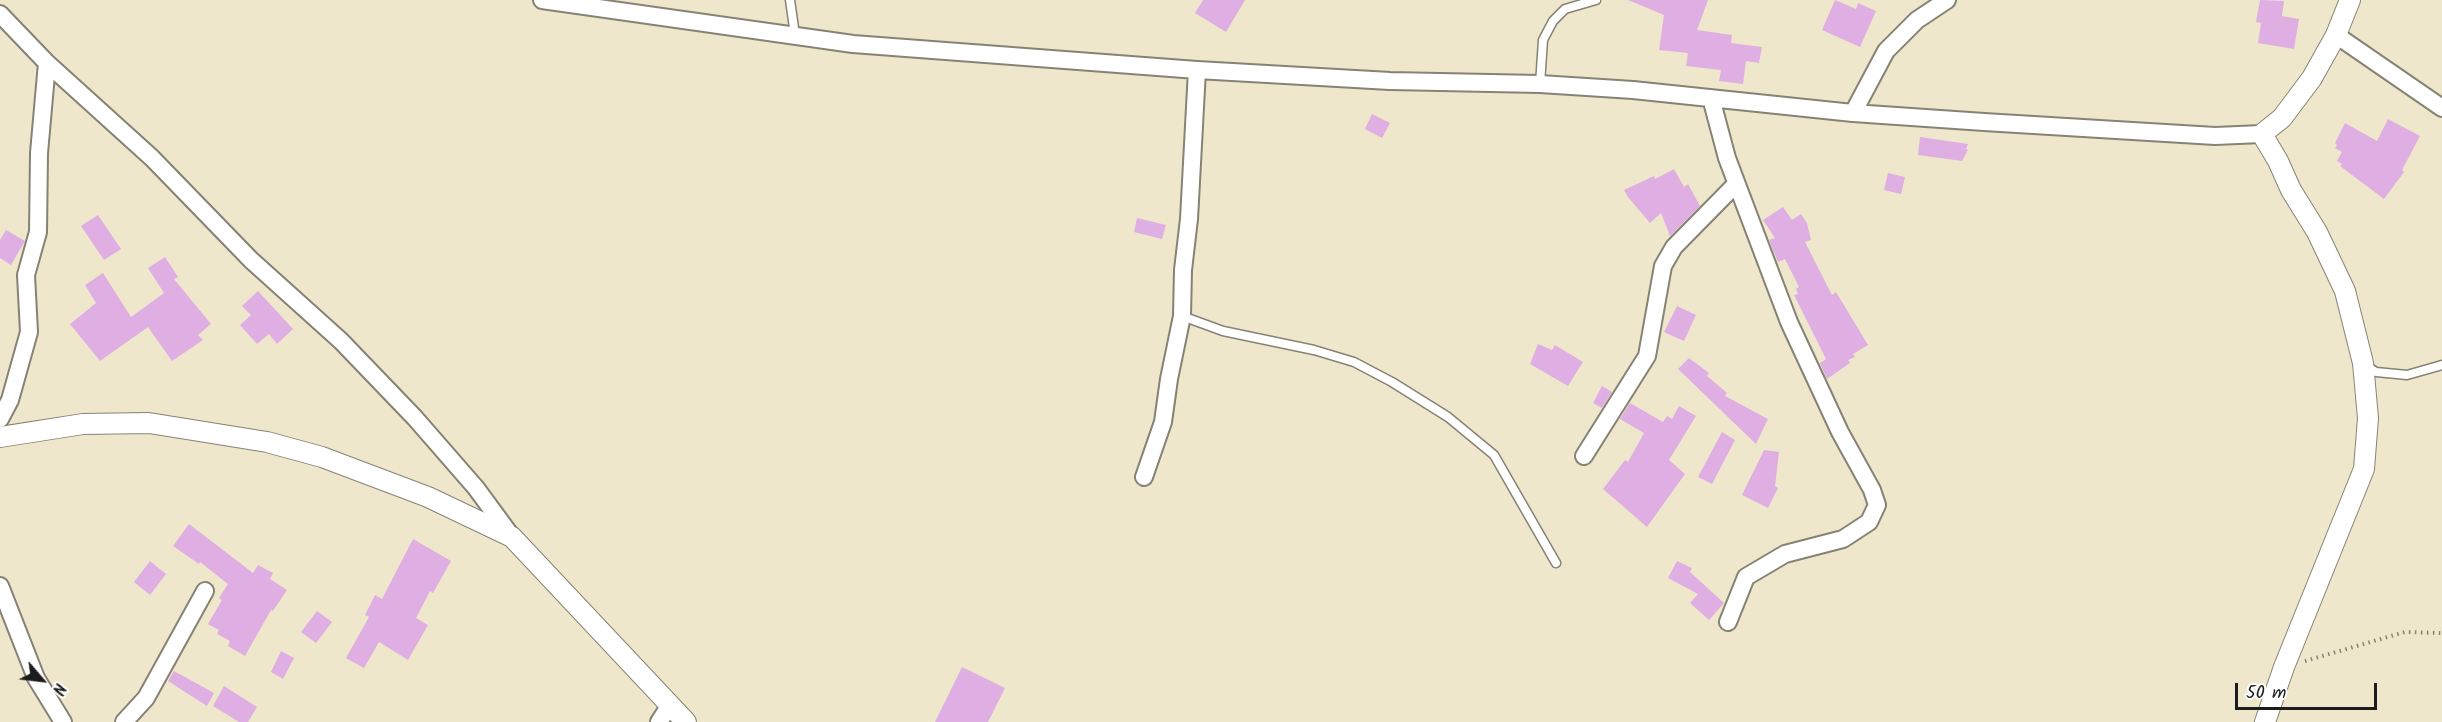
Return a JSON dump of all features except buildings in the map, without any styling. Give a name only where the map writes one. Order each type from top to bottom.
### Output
[{"type":"street","points":[[542,0],[853,44],[1197,70],[1390,81],[1540,84],[1853,112],[2215,136],[2262,134],[2274,127],[2312,78],[2336,35],[2350,0]]},
{"type":"street","points":[[1853,112],[1886,51],[1917,20],[1947,0]]},
{"type":"street","points":[[0,14],[47,63],[152,158],[251,260],[341,341],[430,435],[476,488],[512,537],[686,722]]},
{"type":"street","points":[[2336,35],[2442,108]]},
{"type":"street","points":[[0,419],[10,399],[29,332],[26,275],[38,231],[39,153],[47,63]]},
{"type":"street","points":[[1144,477],[1163,422],[1182,316],[1183,270],[1189,219],[1197,70]]},
{"type":"street","points":[[1711,98],[1736,184],[1789,322],[1840,432],[1872,490],[1877,505],[1869,522],[1844,539],[1785,554],[1746,576],[1728,622]]},
{"type":"street","points":[[2262,134],[2291,190],[2318,232],[2345,291],[2363,363],[2367,418],[2364,469],[2284,667],[2265,722]]},
{"type":"street","points":[[1584,456],[1647,356],[1663,266],[1674,247],[1736,184]]},
{"type":"street","points":[[0,437],[83,424],[149,423],[267,442],[322,457],[428,497],[512,537]]},
{"type":"street","points":[[124,722],[146,698],[204,591]]},
{"type":"street","points":[[1,592],[23,640],[36,678],[63,722]]},
{"type":"street","points":[[659,722],[670,705]]},
{"type":"lane","points":[[790,0],[795,35]]},
{"type":"lane","points":[[1540,84],[1543,40],[1553,21],[1564,9],[1596,0]]},
{"type":"lane","points":[[1182,316],[1223,331],[1314,350],[1354,362],[1392,382],[1448,417],[1494,455],[1556,563]]},
{"type":"lane","points":[[2363,363],[2376,372],[2408,375],[2442,365]]},
{"type":"path","points":[[2284,667],[2405,632],[2442,633]]}]
